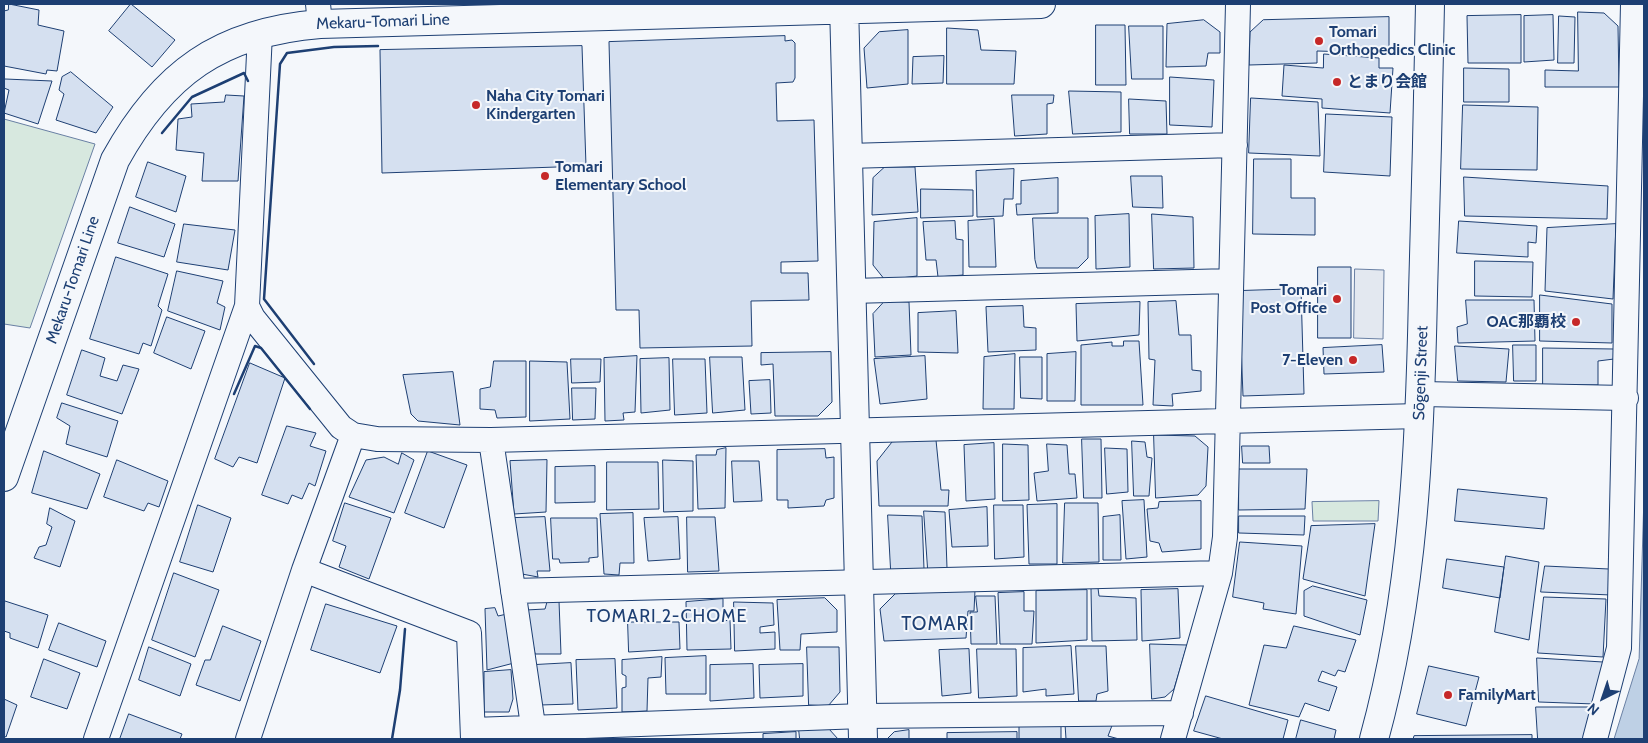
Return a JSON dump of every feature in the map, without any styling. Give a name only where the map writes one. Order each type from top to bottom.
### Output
[{"type":"street","name":"Mekaru-Tomari Line","points":[[4,477],[115,160],[127,138],[153,102],[188,70],[224,47],[260,33],[292,26],[319,14],[1041,4]]},
{"type":"street","points":[[1173,739],[1220,573],[1225,537],[1238,4]]},
{"type":"street","name":"Sōgenji Street","points":[[1374,739],[1394,656],[1411,548],[1420,405],[1430,4]]},
{"type":"street","points":[[1595,739],[1620,648],[1633,4]]},
{"type":"street","points":[[844,6],[863,728]]},
{"type":"street","points":[[96,739],[247,306],[260,33]]},
{"type":"street","points":[[848,156],[1235,145]]},
{"type":"street","points":[[851,291],[1230,281]]},
{"type":"street","points":[[247,306],[258,324],[341,427],[353,435],[377,440],[491,440],[1228,421],[1420,405],[1626,398]]},
{"type":"street","points":[[248,739],[304,570],[353,435]]},
{"type":"street","points":[[491,440],[534,733]]},
{"type":"street","points":[[304,570],[469,633],[473,735],[863,728],[1181,712]]},
{"type":"street","points":[[513,591],[1220,573]]},
{"type":"shaded area","points":[[4,119],[95,144],[30,328],[4,324]]},
{"type":"shaded area","points":[[1355,269],[1384,270],[1383,339],[1354,338]]},
{"type":"shaded area","points":[[1379,501],[1378,521],[1313,521],[1312,502]]},
{"type":"water","points":[[1644,496],[1644,739],[1614,739],[1639,659]]},
{"type":"building","points":[[9,4],[39,10],[38,25],[64,31],[57,71],[47,70],[46,74],[4,66],[4,11],[8,10]]},
{"type":"building","points":[[131,4],[175,40],[152,67],[109,31]]},
{"type":"building","points":[[1578,12],[1604,13],[1618,26],[1619,87],[1545,87],[1545,70],[1578,71]]},
{"type":"building","points":[[1521,15],[1521,63],[1468,63],[1467,16]]},
{"type":"building","points":[[1553,15],[1554,60],[1524,62],[1524,16]]},
{"type":"building","points":[[1559,16],[1575,17],[1574,63],[1558,63]]},
{"type":"building","name":"Tomari Orthopedics Clinic","points":[[1389,17],[1389,53],[1317,51],[1317,63],[1249,65],[1250,32],[1263,20]]},
{"type":"building","points":[[1204,20],[1220,32],[1220,53],[1208,53],[1206,66],[1166,67],[1167,24]]},
{"type":"building","points":[[1096,25],[1125,25],[1126,85],[1096,85]]},
{"type":"building","points":[[1129,26],[1163,26],[1163,79],[1132,79]]},
{"type":"building","points":[[947,28],[978,30],[981,50],[1016,51],[1014,84],[947,84]]},
{"type":"building","points":[[908,30],[908,84],[867,88],[864,48],[879,32]]},
{"type":"building","points":[[785,36],[785,41],[792,40],[795,43],[795,78],[793,82],[776,83],[777,121],[814,120],[818,261],[781,262],[781,273],[808,273],[809,300],[751,301],[752,346],[640,348],[639,310],[616,310],[609,42]]},
{"type":"building","points":[[582,46],[586,166],[382,173],[380,50]]},
{"type":"building","name":"とまり会館","points":[[1324,54],[1379,58],[1379,68],[1393,68],[1390,113],[1322,108],[1322,99],[1282,96],[1284,65],[1323,68]]},
{"type":"building","points":[[944,56],[943,83],[912,84],[913,57]]},
{"type":"building","points":[[1464,68],[1509,69],[1509,102],[1464,102]]},
{"type":"building","points":[[71,72],[113,107],[96,133],[56,120],[64,94],[59,90],[62,77]]},
{"type":"building","points":[[1170,77],[1214,80],[1212,127],[1170,125]]},
{"type":"building","points":[[5,79],[52,81],[38,124],[4,113],[9,90],[4,88]]},
{"type":"building","points":[[1069,91],[1121,92],[1121,132],[1073,134]]},
{"type":"building","points":[[226,95],[244,96],[238,181],[202,181],[204,153],[176,150],[178,119],[192,117],[191,104],[224,102]]},
{"type":"building","points":[[1012,95],[1054,95],[1053,103],[1047,104],[1047,134],[1015,136]]},
{"type":"building","points":[[1251,98],[1318,102],[1320,156],[1249,153]]},
{"type":"building","points":[[1129,99],[1166,101],[1167,134],[1130,134]]},
{"type":"building","points":[[1463,105],[1538,107],[1537,170],[1461,169]]},
{"type":"building","points":[[1326,114],[1392,117],[1390,176],[1324,172]]},
{"type":"building","points":[[1254,159],[1291,159],[1291,198],[1315,198],[1315,235],[1253,234]]},
{"type":"building","points":[[148,162],[186,176],[176,212],[136,197]]},
{"type":"building","points":[[885,167],[915,167],[918,212],[872,215],[873,178]]},
{"type":"building","points":[[1014,169],[1013,199],[1004,199],[1003,216],[977,217],[976,171]]},
{"type":"building","points":[[1131,176],[1162,176],[1163,208],[1133,207]]},
{"type":"building","points":[[1464,177],[1608,186],[1607,219],[1465,216]]},
{"type":"building","points":[[1058,178],[1058,213],[1017,215],[1016,204],[1021,204],[1021,181]]},
{"type":"building","points":[[921,189],[973,190],[973,216],[921,218]]},
{"type":"building","points":[[130,207],[175,224],[164,257],[118,243]]},
{"type":"building","points":[[1129,214],[1130,267],[1096,269],[1095,216]]},
{"type":"building","points":[[1152,214],[1193,217],[1194,268],[1154,269]]},
{"type":"building","points":[[917,218],[917,276],[885,280],[873,265],[874,222]]},
{"type":"building","points":[[1033,218],[1088,218],[1088,258],[1078,268],[1037,268]]},
{"type":"building","points":[[994,219],[996,267],[969,267],[968,221]]},
{"type":"building","points":[[955,221],[956,239],[963,240],[963,275],[938,277],[936,260],[926,260],[923,222]]},
{"type":"building","points":[[1459,221],[1537,226],[1536,243],[1528,242],[1528,257],[1457,253]]},
{"type":"building","points":[[184,224],[235,230],[228,270],[177,262]]},
{"type":"building","points":[[1616,224],[1613,299],[1545,291],[1547,228]]},
{"type":"building","points":[[116,257],[168,274],[158,306],[162,310],[151,346],[143,343],[139,354],[90,339]]},
{"type":"building","points":[[1475,261],[1533,262],[1532,297],[1475,296]]},
{"type":"building","points":[[1318,267],[1351,267],[1351,338],[1318,338]]},
{"type":"building","points":[[177,271],[223,281],[217,303],[225,307],[220,330],[168,311]]},
{"type":"building","points":[[1301,289],[1304,394],[1243,396],[1239,291]]},
{"type":"building","name":"OAC那覇校","points":[[1540,295],[1612,304],[1612,343],[1540,341]]},
{"type":"building","points":[[1466,300],[1534,300],[1535,341],[1458,343],[1457,327],[1467,324]]},
{"type":"building","points":[[885,301],[909,302],[911,355],[875,357],[873,314]]},
{"type":"building","points":[[1176,301],[1179,335],[1191,335],[1192,370],[1201,371],[1201,391],[1172,394],[1173,406],[1153,405],[1155,360],[1149,359],[1148,302]]},
{"type":"building","points":[[1140,302],[1139,335],[1077,341],[1076,304]]},
{"type":"building","points":[[1023,306],[1024,327],[1036,328],[1036,350],[988,352],[986,307]]},
{"type":"building","points":[[956,311],[958,353],[918,352],[918,313]]},
{"type":"building","points":[[167,317],[205,331],[191,369],[154,353]]},
{"type":"building","points":[[1124,341],[1139,341],[1143,405],[1081,405],[1081,345],[1112,342],[1112,346],[1123,346]]},
{"type":"building","name":"7-Eleven","points":[[1382,345],[1384,372],[1324,374],[1323,348]]},
{"type":"building","points":[[1513,345],[1536,345],[1536,381],[1514,381]]},
{"type":"building","points":[[1455,346],[1509,349],[1506,382],[1458,381]]},
{"type":"building","points":[[1543,348],[1614,349],[1614,359],[1598,361],[1598,385],[1543,385]]},
{"type":"building","points":[[82,350],[105,358],[100,376],[117,381],[123,365],[139,369],[122,414],[67,395]]},
{"type":"building","points":[[831,352],[832,402],[818,416],[775,416],[773,364],[761,365],[761,353]]},
{"type":"building","points":[[1076,352],[1075,401],[1047,401],[1047,354]]},
{"type":"building","points":[[1015,354],[1014,409],[983,409],[984,357]]},
{"type":"building","points":[[637,356],[635,412],[623,413],[624,420],[605,421],[604,358]]},
{"type":"building","points":[[925,356],[927,399],[880,404],[874,359]]},
{"type":"building","points":[[710,357],[742,357],[745,410],[713,413]]},
{"type":"building","points":[[1020,357],[1042,357],[1042,399],[1021,398]]},
{"type":"building","points":[[669,358],[670,410],[641,413],[640,359]]},
{"type":"building","points":[[571,359],[601,359],[600,382],[572,383]]},
{"type":"building","points":[[673,359],[705,359],[707,413],[675,415]]},
{"type":"building","points":[[494,361],[526,361],[526,417],[497,418],[495,410],[480,409],[480,389],[490,387]]},
{"type":"building","points":[[530,361],[567,362],[570,419],[530,421]]},
{"type":"building","points":[[250,363],[285,378],[257,463],[239,457],[233,467],[215,459]]},
{"type":"building","points":[[453,372],[460,425],[418,421],[411,414],[403,375]]},
{"type":"building","points":[[770,380],[771,413],[751,414],[749,381]]},
{"type":"building","points":[[572,388],[596,388],[595,419],[573,420]]},
{"type":"building","points":[[62,403],[118,421],[107,457],[66,444],[70,426],[57,418]]},
{"type":"building","points":[[287,426],[316,433],[310,446],[326,451],[315,486],[309,483],[302,499],[292,495],[288,504],[262,495]]},
{"type":"building","points":[[1154,435],[1195,436],[1208,447],[1206,486],[1198,495],[1156,498]]},
{"type":"building","points":[[1082,439],[1101,439],[1102,498],[1084,498]]},
{"type":"building","points":[[936,440],[941,490],[949,490],[948,506],[879,506],[877,461],[892,442]]},
{"type":"building","points":[[1132,441],[1145,442],[1147,457],[1152,458],[1149,496],[1134,496]]},
{"type":"building","points":[[994,443],[995,499],[966,501],[964,445]]},
{"type":"building","points":[[1003,444],[1028,445],[1029,500],[1003,501]]},
{"type":"building","points":[[1047,444],[1067,445],[1069,474],[1075,474],[1077,498],[1037,501],[1034,473],[1048,471]]},
{"type":"building","points":[[1242,446],[1269,446],[1270,463],[1243,463]]},
{"type":"building","points":[[726,448],[725,508],[698,509],[696,455],[716,455],[717,450]]},
{"type":"building","points":[[1105,448],[1127,449],[1128,492],[1107,494]]},
{"type":"building","points":[[825,449],[826,458],[834,457],[834,498],[826,500],[824,506],[788,508],[788,500],[777,500],[777,450]]},
{"type":"building","points":[[44,451],[100,474],[87,509],[32,493]]},
{"type":"building","points":[[428,451],[467,465],[444,528],[405,513]]},
{"type":"building","points":[[402,453],[414,460],[394,513],[349,497],[366,460],[384,457],[398,464]]},
{"type":"building","points":[[117,460],[168,481],[159,507],[148,503],[144,511],[104,497]]},
{"type":"building","points":[[547,460],[546,512],[514,514],[510,461]]},
{"type":"building","points":[[663,460],[693,461],[693,511],[664,512]]},
{"type":"building","points":[[732,461],[759,461],[762,501],[734,502]]},
{"type":"building","points":[[607,462],[658,462],[659,509],[607,510]]},
{"type":"building","points":[[595,466],[595,502],[555,503],[555,467]]},
{"type":"building","points":[[1239,469],[1307,469],[1305,509],[1239,510]]},
{"type":"building","points":[[1458,489],[1547,498],[1544,529],[1455,521]]},
{"type":"building","points":[[1144,500],[1147,557],[1126,559],[1122,501]]},
{"type":"building","points":[[1201,501],[1201,549],[1162,552],[1159,543],[1150,541],[1147,509],[1158,508],[1159,502]]},
{"type":"building","points":[[345,503],[391,518],[369,579],[339,567],[346,546],[333,541]]},
{"type":"building","points":[[1065,503],[1098,503],[1099,562],[1063,563]]},
{"type":"building","points":[[1057,504],[1057,564],[1029,564],[1027,505]]},
{"type":"building","points":[[198,505],[231,518],[213,572],[180,562]]},
{"type":"building","points":[[994,505],[1023,505],[1024,557],[995,559]]},
{"type":"building","points":[[987,507],[988,546],[952,547],[949,510]]},
{"type":"building","points":[[50,508],[75,521],[60,567],[34,558],[39,547],[46,545],[52,527],[47,524]]},
{"type":"building","points":[[924,511],[945,512],[947,568],[928,569]]},
{"type":"building","points":[[633,513],[634,563],[620,563],[619,575],[604,574],[600,514]]},
{"type":"building","points":[[888,515],[922,516],[924,569],[891,570]]},
{"type":"building","points":[[1120,515],[1121,560],[1103,560],[1103,517]]},
{"type":"building","points":[[1239,516],[1305,516],[1304,535],[1239,533]]},
{"type":"building","points":[[545,517],[550,571],[537,571],[538,577],[522,574],[514,518]]},
{"type":"building","points":[[678,517],[680,559],[648,561],[644,518]]},
{"type":"building","points":[[687,517],[715,517],[719,571],[688,572]]},
{"type":"building","points":[[551,518],[597,518],[598,557],[589,558],[589,562],[560,563],[559,559],[553,559]]},
{"type":"building","points":[[1375,524],[1365,596],[1303,579],[1311,526]]},
{"type":"building","points":[[1240,542],[1302,546],[1296,614],[1263,609],[1264,603],[1233,597]]},
{"type":"building","points":[[1506,556],[1539,562],[1529,640],[1495,632]]},
{"type":"building","points":[[1447,559],[1504,567],[1500,598],[1443,588]]},
{"type":"building","points":[[1545,566],[1609,569],[1611,595],[1541,592]]},
{"type":"building","points":[[174,573],[219,590],[195,657],[152,640]]},
{"type":"building","points":[[1313,586],[1367,600],[1360,635],[1304,616],[1304,591]]},
{"type":"building","points":[[1098,588],[1099,596],[1136,598],[1137,640],[1092,641],[1091,589]]},
{"type":"building","points":[[1178,589],[1180,638],[1142,641],[1141,590]]},
{"type":"building","points":[[975,590],[974,611],[968,611],[966,638],[884,641],[880,609],[895,594]]},
{"type":"building","points":[[1087,590],[1087,640],[1036,643],[1036,591]]},
{"type":"building","points":[[1024,592],[1024,611],[1034,611],[1032,644],[1000,644],[998,593]]},
{"type":"building","points":[[976,596],[995,596],[997,644],[971,644],[970,612],[977,612]]},
{"type":"building","points":[[1544,597],[1606,599],[1603,657],[1538,653]]},
{"type":"building","points":[[825,598],[837,610],[837,632],[801,634],[800,650],[780,650],[777,600]]},
{"type":"building","points":[[723,599],[723,621],[730,620],[731,649],[687,650],[686,602]]},
{"type":"building","points":[[5,601],[48,615],[38,648],[10,638],[10,633],[4,631]]},
{"type":"building","points":[[559,601],[561,654],[535,654],[526,610],[545,609],[547,602]]},
{"type":"building","points":[[734,602],[773,603],[774,625],[760,627],[760,633],[775,632],[775,649],[735,651]]},
{"type":"building","points":[[326,604],[397,626],[380,673],[311,650]]},
{"type":"building","points":[[495,608],[498,616],[507,614],[514,663],[487,670],[485,609]]},
{"type":"building","points":[[628,622],[679,622],[680,649],[629,652]]},
{"type":"building","points":[[59,623],[106,641],[97,667],[49,650]]},
{"type":"building","points":[[223,626],[261,641],[240,701],[196,685],[205,660],[210,660]]},
{"type":"building","points":[[1294,626],[1356,640],[1345,672],[1338,670],[1335,676],[1322,671],[1318,681],[1337,687],[1329,711],[1305,703],[1299,717],[1249,705],[1264,645],[1286,648]]},
{"type":"building","points":[[1150,644],[1187,645],[1174,689],[1165,697],[1152,699]]},
{"type":"building","points":[[1071,646],[1074,694],[1046,696],[1046,689],[1023,692],[1023,648]]},
{"type":"building","points":[[1076,646],[1106,646],[1108,691],[1097,694],[1096,701],[1079,701]]},
{"type":"building","points":[[149,647],[191,664],[180,696],[139,680]]},
{"type":"building","points":[[807,647],[839,647],[840,692],[828,706],[809,705]]},
{"type":"building","points":[[969,649],[971,693],[942,696],[939,650]]},
{"type":"building","points":[[977,649],[1016,649],[1017,696],[979,698]]},
{"type":"building","points":[[706,656],[706,694],[666,694],[665,658]]},
{"type":"building","points":[[662,657],[661,677],[648,678],[647,711],[622,712],[622,688],[626,687],[626,676],[622,674],[622,660]]},
{"type":"building","points":[[1537,658],[1603,662],[1595,704],[1539,702]]},
{"type":"building","points":[[44,659],[80,673],[67,709],[31,697]]},
{"type":"building","points":[[615,659],[617,708],[578,710],[576,660]]},
{"type":"building","points":[[571,663],[573,704],[540,705],[534,665]]},
{"type":"building","points":[[753,664],[754,698],[710,701],[710,665]]},
{"type":"building","points":[[803,664],[803,696],[760,698],[759,665]]},
{"type":"building","name":"FamilyMart","points":[[1429,666],[1479,677],[1466,726],[1417,714]]},
{"type":"building","points":[[511,670],[513,699],[509,712],[484,712],[484,672]]},
{"type":"building","points":[[1206,696],[1288,720],[1283,739],[1223,739],[1194,731]]},
{"type":"building","points":[[4,699],[17,705],[6,737],[4,736]]},
{"type":"building","points":[[1536,707],[1593,707],[1583,739],[1538,739]]},
{"type":"building","points":[[129,714],[182,734],[180,739],[120,739]]},
{"type":"building","points":[[1301,720],[1336,730],[1334,739],[1296,739]]},
{"type":"building","points":[[1113,723],[1108,736],[1119,739],[1066,739],[1065,724]]},
{"type":"building","points":[[1061,724],[1061,739],[1019,739],[1019,726]]},
{"type":"building","points":[[799,729],[829,729],[838,739],[800,739]]},
{"type":"building","points":[[909,730],[909,739],[887,739],[894,732]]},
{"type":"building","points":[[796,732],[796,739],[763,739],[763,734]]},
{"type":"building","points":[[1017,732],[1017,739],[947,739],[947,733]]},
{"type":"building","points":[[1532,735],[1532,739],[1413,739],[1414,736]]},
{"type":"wall","points":[[314,364],[264,299],[280,64],[287,53],[334,47],[378,46]]},
{"type":"wall","points":[[162,133],[192,97],[244,73],[248,81]]},
{"type":"wall","points":[[234,394],[255,346],[261,348],[310,409]]},
{"type":"wall","points":[[392,739],[400,690],[405,629]]},
{"type":"place","name":"Tomari Orthopedics Clinic","points":[[1319,41]]},
{"type":"place","name":"とまり会館","points":[[1337,82]]},
{"type":"place","name":"Naha City Tomari Kindergarten","points":[[476,105]]},
{"type":"place","name":"Tomari Elementary School","points":[[545,176]]},
{"type":"place","name":"Tomari Post Office","points":[[1337,299]]},
{"type":"place","name":"OAC那覇校","points":[[1576,322]]},
{"type":"place","name":"7-Eleven","points":[[1353,360]]},
{"type":"place","name":"FamilyMart","points":[[1448,695]]},
{"type":"district","name":"TOMARI 2-CHOME","points":[[667,617]]},
{"type":"district","name":"TOMARI","points":[[938,624]]}]
